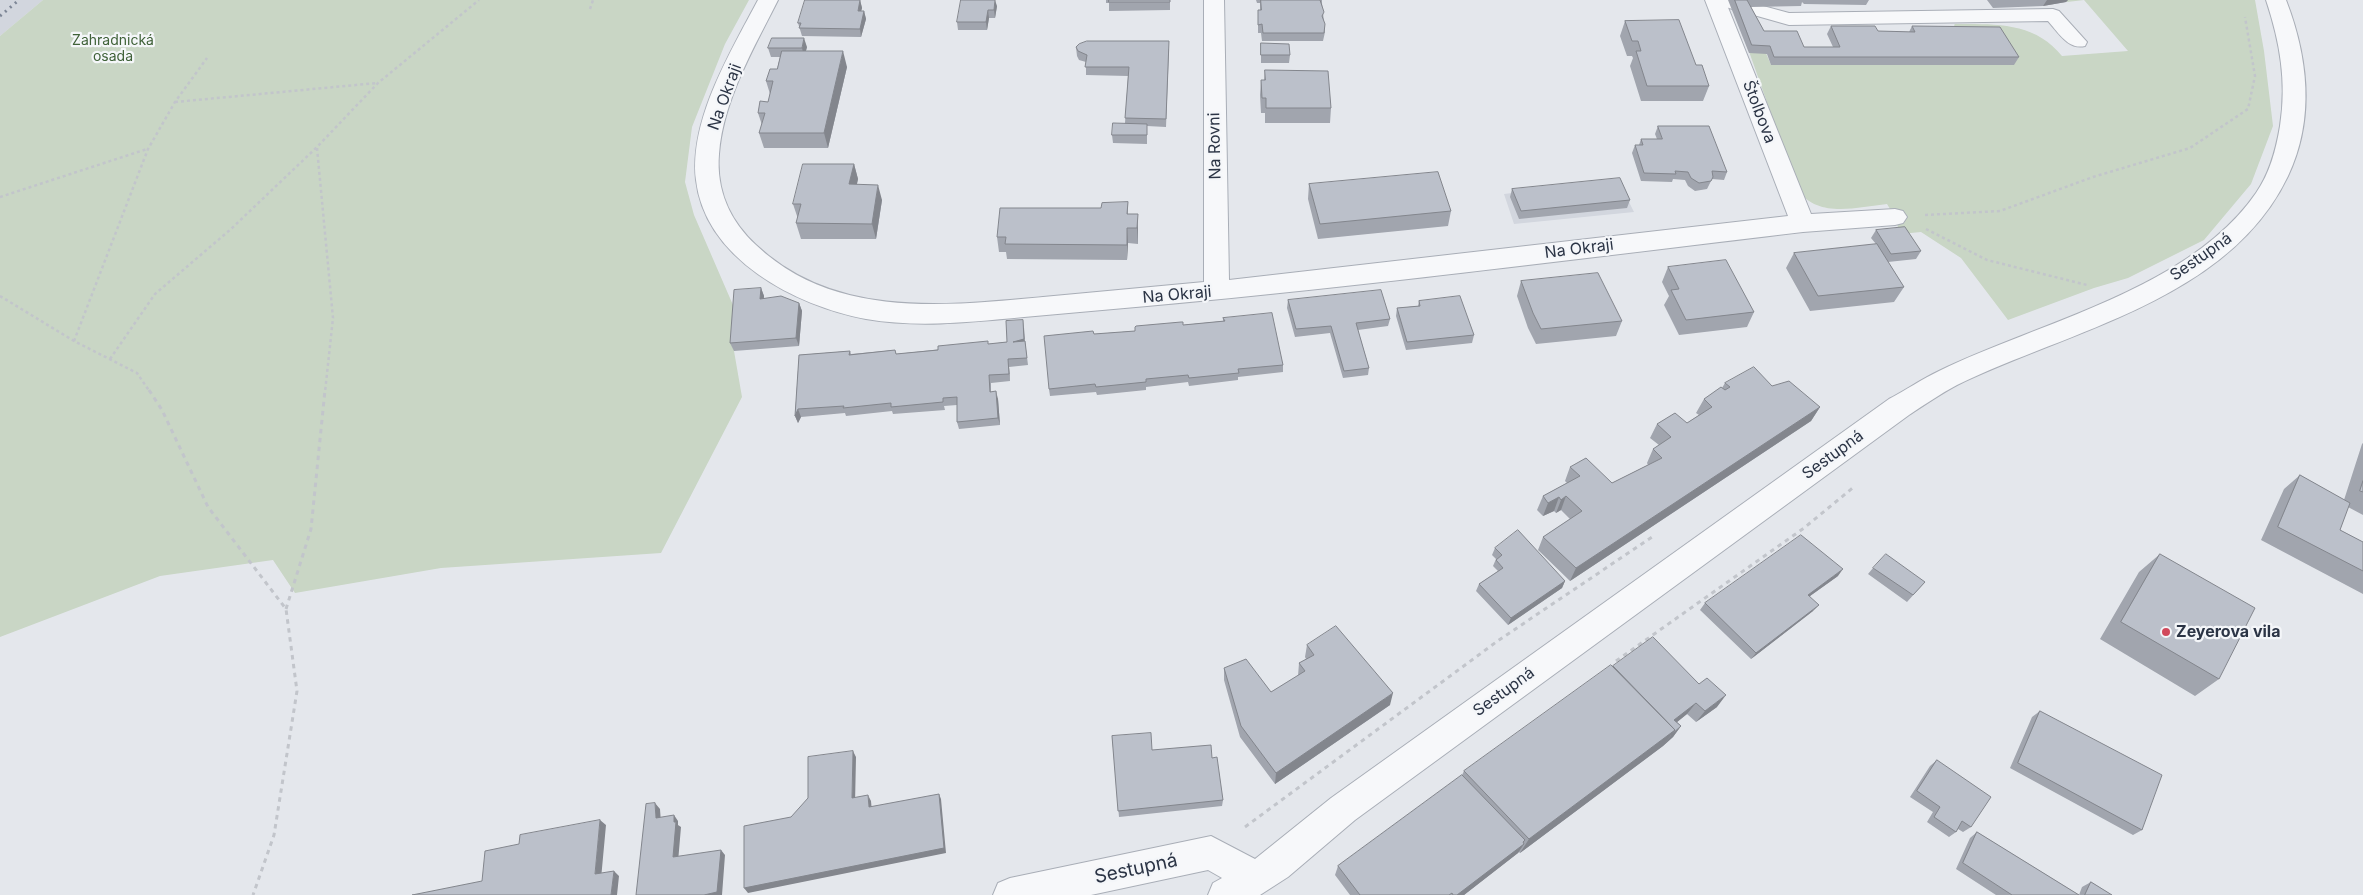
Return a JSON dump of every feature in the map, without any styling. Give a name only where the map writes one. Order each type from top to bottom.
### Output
[{"type":"street","name":"Na Okraji","points":[[768,0],[723,92],[713,126],[707,175],[712,201],[723,222],[742,247],[766,268],[792,285],[820,296],[862,308],[904,315],[977,312],[1217,291],[1803,223],[1895,217]]},
{"type":"street","name":"Na Rovni","points":[[1214,0],[1217,291]]},
{"type":"street","name":"Štolbova","points":[[1715,0],[1803,223]]},
{"type":"street","name":"Sestupná","points":[[1225,895],[1253,887],[1343,809],[1899,407],[1939,383],[2120,305],[2187,270],[2214,252],[2258,211],[2275,186],[2286,161],[2293,134],[2295,97],[2293,60],[2285,24],[2276,0]]},
{"type":"street","name":"Sestupná","points":[[1010,895],[1211,853],[1253,887]]},
{"type":"lane","points":[[1721,0],[1789,19],[2053,15],[2078,42]]},
{"type":"path","points":[[110,359],[155,294],[231,228],[317,147],[378,83],[479,0]]},
{"type":"path","points":[[590,9],[593,0]]},
{"type":"path","points":[[1895,217],[2000,212],[2093,177],[2190,148],[2248,109],[2255,76],[2244,10]]},
{"type":"path","points":[[74,341],[148,149],[175,102],[207,58]]},
{"type":"path","points":[[175,102],[378,83]]},
{"type":"path","points":[[253,895],[274,835],[297,691],[286,609],[312,529],[334,318],[317,147]]},
{"type":"path","points":[[0,197],[148,149]]},
{"type":"path","points":[[1895,217],[1918,225],[1971,254],[1988,260],[2102,290],[2120,305]]},
{"type":"path","points":[[0,296],[74,341],[137,373],[162,410],[208,508],[286,609]]},
{"type":"path","points":[[1608,667],[1804,528],[1856,485]]},
{"type":"shaded area","points":[[0,0],[43,0],[0,36]]},
{"type":"shaded area","points":[[1618,180],[1634,212],[1514,224],[1504,194]]},
{"type":"green space","name":"Zahradnická osada","points":[[43,0],[749,0],[725,44],[692,127],[685,182],[694,215],[736,312],[734,351],[742,397],[661,553],[441,568],[295,593],[273,560],[160,576],[0,637],[0,36]]},
{"type":"green space","points":[[2065,0],[2084,0],[2067,2]]},
{"type":"green space","points":[[2084,0],[2255,0],[2264,51],[2273,126],[2251,184],[2204,240],[2128,278],[2094,288],[2008,320],[1961,258],[1921,232],[1900,234],[1895,217],[1887,204],[1851,209],[1827,208],[1816,205],[1806,199],[1798,190],[1734,9],[1760,39],[1771,65],[2013,65],[1959,35],[1955,24],[1999,25],[2027,31],[2040,37],[2062,56],[2128,51]]},
{"type":"building","points":[[805,0],[860,0],[858,11],[864,11],[860,29],[799,28],[801,23],[798,23]]},
{"type":"building","points":[[961,0],[995,0],[994,10],[988,10],[986,22],[957,22]]},
{"type":"building","points":[[1109,0],[1170,0],[1170,2],[1109,2]]},
{"type":"building","points":[[1261,0],[1320,0],[1324,12],[1322,16],[1325,24],[1324,33],[1263,33],[1262,24],[1258,25],[1258,10],[1261,10]]},
{"type":"building","points":[[1735,0],[1747,0],[1764,31],[1797,31],[1804,47],[1840,47],[1831,26],[1875,26],[1878,31],[1915,32],[1912,26],[2000,27],[2019,57],[1774,57],[1770,46],[1752,45]]},
{"type":"building","points":[[1679,20],[1696,65],[1702,65],[1709,86],[1647,86],[1636,51],[1641,51],[1638,41],[1632,41],[1625,21]]},
{"type":"building","points":[[772,38],[804,38],[802,48],[768,48]]},
{"type":"building","points":[[1087,41],[1169,41],[1166,119],[1125,118],[1129,67],[1085,67],[1087,55],[1078,51],[1076,47]]},
{"type":"building","points":[[1261,43],[1289,44],[1290,55],[1261,55]]},
{"type":"building","points":[[782,51],[843,51],[824,133],[759,133],[765,113],[758,113],[760,101],[768,102],[773,81],[766,81],[770,69],[777,69]]},
{"type":"building","points":[[1265,70],[1328,71],[1331,108],[1266,108],[1266,98],[1262,98],[1261,80],[1265,80]]},
{"type":"building","points":[[1113,123],[1147,124],[1147,135],[1112,135]]},
{"type":"building","points":[[1658,126],[1709,126],[1727,172],[1712,171],[1713,177],[1711,181],[1699,183],[1691,178],[1688,172],[1675,171],[1676,174],[1644,173],[1635,145],[1643,145],[1641,139],[1662,139]]},
{"type":"building","points":[[803,164],[854,164],[849,184],[878,185],[872,224],[796,223],[801,204],[793,204]]},
{"type":"building","points":[[1438,172],[1451,211],[1320,224],[1309,184]]},
{"type":"building","points":[[1620,178],[1630,200],[1521,211],[1512,189]]},
{"type":"building","points":[[1128,202],[1127,214],[1138,214],[1137,228],[1127,228],[1127,245],[1005,244],[1006,237],[997,237],[1000,208],[1101,208],[1102,203]]},
{"type":"building","points":[[1905,227],[1921,251],[1891,254],[1876,230]]},
{"type":"building","points":[[1877,244],[1904,287],[1818,296],[1794,253]]},
{"type":"building","points":[[1726,260],[1754,312],[1686,320],[1671,290],[1679,289],[1668,267]]},
{"type":"building","points":[[1598,273],[1622,321],[1541,329],[1521,281]]},
{"type":"building","points":[[761,288],[760,299],[781,296],[799,303],[796,338],[730,343],[734,290]]},
{"type":"building","points":[[1381,290],[1390,319],[1356,323],[1369,368],[1344,371],[1331,326],[1296,329],[1288,300]]},
{"type":"building","points":[[1460,296],[1474,335],[1407,342],[1397,308],[1420,306],[1419,301]]},
{"type":"building","points":[[1272,313],[1283,365],[1238,369],[1239,373],[1189,378],[1188,375],[1146,379],[1146,382],[1096,387],[1095,384],[1049,389],[1044,336],[1093,331],[1094,334],[1135,331],[1136,326],[1181,322],[1183,322],[1183,325],[1225,321],[1223,318]]},
{"type":"building","points":[[1023,320],[1024,339],[1013,342],[1025,341],[1027,358],[1008,359],[1009,374],[989,375],[990,392],[996,391],[998,418],[957,422],[957,397],[943,398],[943,402],[891,407],[891,403],[843,408],[844,406],[798,409],[795,416],[799,355],[850,351],[849,355],[895,350],[896,354],[938,350],[938,346],[988,341],[988,344],[1007,342],[1006,321]]},
{"type":"building","points":[[1754,367],[1772,386],[1789,381],[1820,407],[1576,568],[1543,537],[1582,511],[1566,496],[1561,500],[1559,497],[1548,503],[1543,496],[1580,476],[1570,467],[1586,458],[1612,483],[1662,458],[1653,449],[1671,437],[1657,424],[1675,413],[1687,423],[1712,407],[1704,399],[1721,387],[1725,390],[1730,387],[1725,383]]},
{"type":"building","points":[[2300,475],[2350,503],[2340,530],[2363,542],[2363,571],[2278,527]]},
{"type":"building","points":[[2363,481],[2363,492],[2360,491]]},
{"type":"building","points":[[1518,530],[1565,581],[1511,618],[1479,584],[1503,568],[1496,560],[1502,555],[1495,548]]},
{"type":"building","points":[[1801,535],[1843,569],[1808,595],[1819,605],[1756,653],[1705,603]]},
{"type":"building","points":[[1886,554],[1925,582],[1913,595],[1873,568]]},
{"type":"building","points":[[2160,554],[2255,608],[2219,679],[2121,622]]},
{"type":"building","points":[[1336,626],[1393,693],[1276,773],[1241,726],[1224,668],[1246,659],[1271,692],[1305,671],[1299,663],[1314,655],[1307,645]]},
{"type":"building","points":[[1653,637],[1699,684],[1707,678],[1726,695],[1705,711],[1696,703],[1674,720],[1681,726],[1671,735],[1675,730],[1613,666]]},
{"type":"building","points":[[1611,665],[1675,730],[1529,839],[1464,771]]},
{"type":"building","points":[[2040,711],[2162,775],[2142,830],[2018,763]]},
{"type":"building","points":[[1151,733],[1152,750],[1211,745],[1212,758],[1217,757],[1223,800],[1118,811],[1112,736]]},
{"type":"building","points":[[853,751],[852,798],[868,795],[869,807],[939,794],[944,848],[744,888],[744,826],[791,817],[808,798],[808,757]]},
{"type":"building","points":[[1937,760],[1991,797],[1971,827],[1962,821],[1956,832],[1934,817],[1940,807],[1917,791]]},
{"type":"building","points":[[1462,775],[1525,840],[1524,844],[1457,895],[1452,893],[1449,895],[1360,895],[1338,866]]},
{"type":"building","points":[[655,803],[656,818],[674,815],[674,822],[676,822],[673,857],[721,850],[717,892],[704,895],[636,895],[646,804]]},
{"type":"building","points":[[600,820],[595,874],[614,871],[611,895],[412,895],[482,881],[485,851],[519,844],[520,835]]},
{"type":"building","points":[[1977,832],[2079,895],[2012,895],[1963,863]]},
{"type":"building","points":[[2091,882],[2112,895],[2085,895]]},
{"type":"railway","points":[[0,16],[19,0]]},
{"type":"place","name":"Zeyerova vila","points":[[2166,632]]}]
